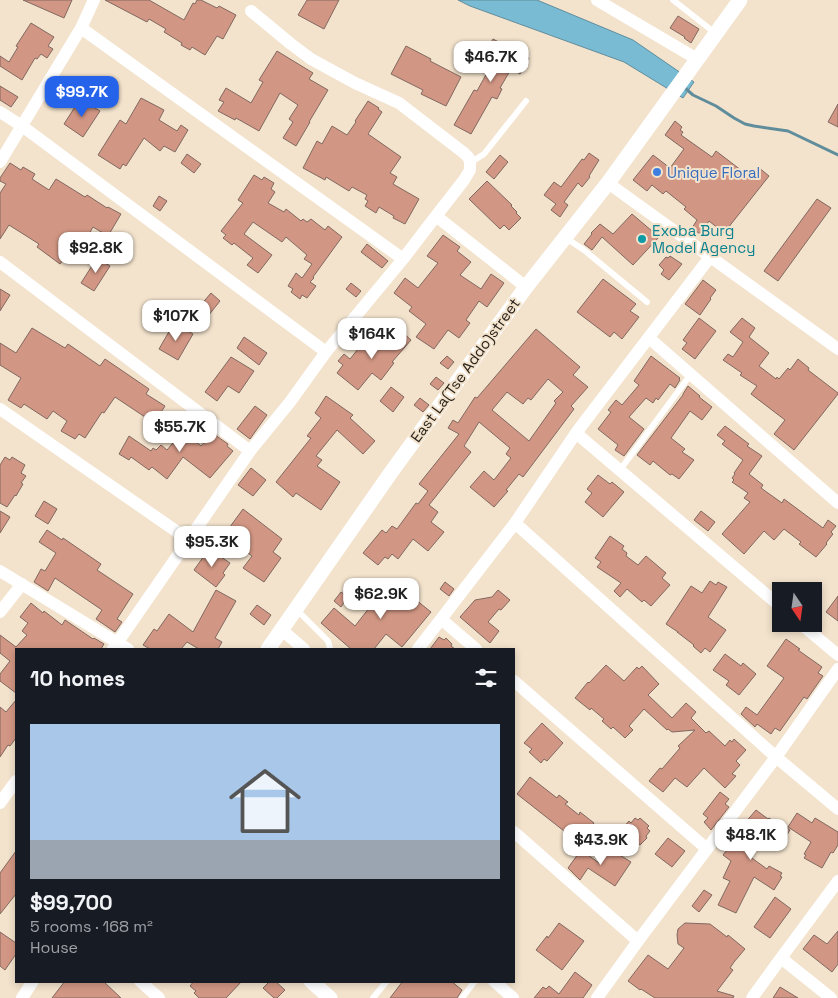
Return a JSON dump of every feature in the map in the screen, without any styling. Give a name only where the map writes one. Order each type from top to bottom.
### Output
[{"type":"street","points":[[0,162],[81,28],[94,0]]},
{"type":"street","points":[[598,0],[694,64]]},
{"type":"street","name":"East La(Tse Addo)street","points":[[269,648],[392,471],[526,287],[608,183],[740,0]]},
{"type":"street","points":[[0,571],[120,647],[189,540],[250,451],[290,402],[326,352],[403,259],[470,170],[470,163],[464,153],[399,103],[355,83],[311,59],[251,11]]},
{"type":"street","points":[[81,28],[403,259]]},
{"type":"street","points":[[0,112],[22,126],[326,352]]},
{"type":"street","points":[[608,183],[838,348]]},
{"type":"street","points":[[436,216],[526,287]]},
{"type":"street","points":[[419,648],[515,523],[576,433],[710,257]]},
{"type":"street","points":[[0,262],[250,451]]},
{"type":"street","points":[[650,338],[838,503]]},
{"type":"street","points":[[0,409],[189,540]]},
{"type":"street","points":[[576,433],[772,599]]},
{"type":"street","points":[[515,523],[776,757],[838,809]]},
{"type":"street","points":[[0,612],[22,584]]},
{"type":"street","points":[[441,618],[475,648]]},
{"type":"street","points":[[282,630],[303,648]]},
{"type":"street","points":[[811,632],[838,655]]},
{"type":"street","points":[[597,998],[638,940],[776,757],[838,669]]},
{"type":"street","points":[[515,682],[707,849]]},
{"type":"street","points":[[0,803],[15,782]]},
{"type":"street","points":[[515,833],[638,940]]},
{"type":"street","points":[[752,998],[838,881]]},
{"type":"street","points":[[781,958],[831,998]]},
{"type":"street","points":[[22,998],[32,983]]},
{"type":"street","points":[[142,983],[159,998]]},
{"type":"street","points":[[313,983],[330,998]]},
{"type":"street","points":[[496,983],[513,998]]},
{"type":"lane","points":[[673,0],[715,33]]},
{"type":"lane","points":[[470,163],[484,154],[526,102]]},
{"type":"lane","points":[[566,238],[584,250],[647,302]]},
{"type":"lane","points":[[620,470],[691,374]]},
{"type":"lane","points":[[296,609],[328,641],[330,648]]},
{"type":"lane","points":[[373,998],[385,983]]},
{"type":"lane","points":[[462,998],[473,983]]},
{"type":"water","points":[[458,0],[537,0],[633,40],[694,82],[683,98],[624,62]]},
{"type":"building","points":[[23,0],[72,0],[64,18]]},
{"type":"building","points":[[105,0],[149,0],[184,20],[193,3],[195,4],[197,0],[201,0],[217,8],[219,6],[236,15],[223,39],[217,36],[205,55],[192,47],[190,50],[181,45],[182,43],[164,32],[166,29],[149,19],[147,22]]},
{"type":"building","points":[[307,0],[339,0],[324,29],[298,15]]},
{"type":"building","points":[[678,16],[699,29],[691,43],[670,28]]},
{"type":"building","points":[[31,23],[54,37],[48,46],[53,49],[47,58],[41,54],[37,59],[35,58],[22,80],[0,66],[0,56],[9,62],[18,47],[16,46]]},
{"type":"building","points":[[493,39],[529,58],[520,74],[511,69],[500,88],[502,89],[497,99],[492,97],[471,134],[454,125],[474,90],[477,91],[494,60],[484,55]]},
{"type":"building","points":[[406,46],[461,77],[446,106],[421,94],[423,90],[391,74]]},
{"type":"building","points":[[277,51],[313,73],[309,79],[328,90],[296,146],[283,138],[293,122],[289,119],[298,105],[280,93],[259,131],[236,118],[235,120],[218,111],[224,102],[219,100],[226,88],[251,103],[263,82],[259,80]]},
{"type":"building","points":[[0,86],[18,97],[11,107],[0,100]]},
{"type":"building","points":[[141,98],[164,110],[159,120],[177,131],[181,125],[188,130],[175,152],[164,146],[160,151],[144,138],[126,166],[123,164],[120,169],[98,155],[120,120],[126,124]]},
{"type":"building","points":[[80,99],[100,111],[83,137],[64,124]]},
{"type":"building","points":[[368,101],[382,112],[368,134],[401,157],[390,173],[397,177],[393,184],[419,199],[405,224],[393,218],[394,216],[379,207],[376,213],[365,206],[368,201],[365,199],[367,195],[352,187],[349,191],[326,177],[325,180],[303,168],[317,141],[322,144],[332,126],[347,135]]},
{"type":"building","points":[[838,104],[838,127],[828,122]]},
{"type":"building","points":[[675,121],[682,127],[680,130],[683,132],[681,135],[712,157],[716,151],[750,177],[758,167],[769,176],[724,233],[709,221],[700,234],[692,228],[697,220],[684,209],[686,207],[666,191],[663,194],[652,185],[647,191],[633,180],[653,155],[670,168],[684,149],[665,135]]},
{"type":"building","points":[[589,153],[599,160],[582,187],[578,183],[564,202],[568,205],[560,217],[551,210],[556,204],[544,195],[554,182],[561,187],[582,159],[584,160]]},
{"type":"building","points":[[187,154],[201,164],[194,173],[181,163]]},
{"type":"building","points":[[500,155],[508,162],[494,179],[486,172]]},
{"type":"building","points":[[10,163],[21,170],[23,167],[35,174],[32,179],[49,190],[56,179],[85,197],[87,195],[107,208],[121,214],[108,236],[93,227],[85,241],[80,237],[60,264],[37,247],[39,244],[9,225],[0,239],[0,193],[6,184],[0,181],[0,178]]},
{"type":"building","points":[[254,175],[262,180],[264,177],[274,183],[271,189],[275,192],[268,203],[284,212],[286,209],[301,221],[303,219],[307,222],[311,219],[325,230],[328,226],[342,237],[310,282],[316,286],[307,298],[302,295],[300,299],[291,292],[293,289],[288,286],[296,273],[302,278],[312,264],[304,259],[307,255],[286,237],[282,242],[253,222],[244,234],[272,255],[258,273],[247,265],[253,258],[234,243],[232,245],[223,238],[226,235],[221,231],[243,203],[238,200]]},
{"type":"building","points":[[487,181],[512,205],[521,218],[509,230],[504,225],[500,229],[469,199]]},
{"type":"building","points":[[159,196],[167,201],[160,211],[153,206]]},
{"type":"building","points":[[817,199],[831,208],[778,281],[764,271]]},
{"type":"building","name":"Exoba Burg Model Agency","points":[[632,214],[659,237],[633,265],[602,237],[592,250],[584,244],[600,224],[613,234]]},
{"type":"building","points":[[443,235],[460,247],[457,251],[471,262],[460,275],[481,289],[491,274],[504,283],[487,307],[479,301],[466,320],[470,323],[459,338],[448,330],[434,349],[416,337],[426,324],[409,311],[412,307],[394,293],[405,278],[418,288],[438,263],[427,256]]},
{"type":"building","points":[[367,244],[388,261],[382,268],[361,252]]},
{"type":"building","points":[[670,256],[682,264],[669,280],[661,274],[664,270],[659,265],[666,257]]},
{"type":"building","points":[[97,258],[110,266],[94,291],[81,283]]},
{"type":"building","points":[[603,279],[636,304],[630,311],[639,317],[622,339],[614,332],[610,337],[577,312]]},
{"type":"building","points":[[703,280],[716,290],[700,315],[685,304]]},
{"type":"building","points":[[351,283],[361,291],[356,297],[346,289]]},
{"type":"building","points":[[0,289],[10,295],[0,311]]},
{"type":"building","points":[[211,293],[220,301],[204,321],[194,313]]},
{"type":"building","points":[[699,318],[716,331],[695,359],[682,349],[687,343],[683,340]]},
{"type":"building","points":[[742,318],[755,328],[749,337],[769,353],[759,366],[776,379],[777,377],[779,379],[788,368],[790,370],[798,359],[809,368],[808,370],[838,393],[794,450],[774,434],[785,420],[751,394],[757,386],[740,375],[742,373],[723,360],[728,354],[733,357],[743,342],[730,332]]},
{"type":"building","points":[[174,323],[193,334],[178,360],[159,349]]},
{"type":"building","points":[[32,328],[65,348],[68,344],[100,366],[105,359],[149,389],[146,394],[165,406],[154,423],[115,397],[104,413],[102,412],[85,438],[79,434],[75,439],[61,431],[67,421],[53,411],[47,419],[24,404],[21,408],[8,400],[21,378],[0,365],[0,343],[16,353]]},
{"type":"building","points":[[536,329],[580,367],[573,375],[588,387],[571,406],[574,409],[523,477],[519,474],[494,507],[470,487],[484,471],[494,480],[511,458],[506,454],[510,448],[479,422],[464,446],[471,452],[429,505],[438,512],[431,522],[444,532],[428,551],[413,539],[398,559],[392,554],[388,559],[385,557],[378,565],[363,553],[382,530],[386,533],[392,526],[397,529],[416,503],[418,504],[428,491],[419,484],[459,434],[448,428],[453,420],[458,423],[475,397],[477,398]],"holes":[[[548,379],[563,392],[554,401],[556,403],[529,441],[492,410],[507,392],[523,404],[528,398],[531,400]]]},
{"type":"building","points":[[401,331],[411,340],[392,362],[394,363],[381,380],[372,373],[358,390],[337,373],[343,365],[338,361],[344,354],[350,359],[368,340],[379,349],[393,333],[396,336]]},
{"type":"building","points":[[244,337],[267,353],[259,365],[237,348]]},
{"type":"building","points":[[447,356],[454,362],[448,369],[440,363]]},
{"type":"building","points":[[651,356],[680,378],[680,380],[675,388],[670,384],[658,400],[656,398],[653,403],[646,398],[629,417],[644,429],[624,456],[615,450],[618,445],[598,429],[611,412],[608,410],[616,400],[622,405],[639,385],[634,381]]},
{"type":"building","points":[[231,357],[254,371],[239,393],[228,386],[217,401],[205,392]]},
{"type":"building","points":[[436,377],[444,383],[438,390],[430,384]]},
{"type":"building","points":[[688,386],[712,407],[702,420],[690,411],[671,438],[685,449],[682,452],[694,460],[679,479],[672,474],[670,475],[653,461],[650,465],[637,455]]},
{"type":"building","points":[[391,387],[404,397],[393,412],[380,401]]},
{"type":"building","points":[[326,396],[353,415],[350,418],[375,441],[363,454],[337,430],[316,456],[322,460],[317,466],[340,482],[321,510],[296,493],[293,497],[276,482],[311,438],[307,436],[321,418],[315,413]]},
{"type":"building","points":[[420,398],[429,405],[423,412],[414,405]]},
{"type":"building","points":[[255,406],[267,415],[250,439],[237,429]]},
{"type":"building","points":[[185,415],[192,421],[189,425],[194,429],[188,435],[201,446],[209,437],[211,440],[215,435],[228,444],[227,446],[233,451],[210,478],[183,457],[167,479],[152,467],[149,470],[131,457],[129,460],[119,454],[129,436],[151,451],[153,448],[156,450],[161,445],[167,450],[178,437],[176,436],[179,432],[175,427]]},
{"type":"building","points":[[725,426],[749,444],[747,446],[762,456],[749,474],[763,485],[761,488],[782,503],[784,499],[823,528],[828,520],[836,526],[831,532],[833,534],[827,544],[816,557],[784,529],[774,540],[764,531],[744,554],[722,534],[750,502],[744,498],[748,493],[732,482],[734,480],[732,478],[734,473],[743,460],[722,444],[725,441],[717,435]]},
{"type":"building","points":[[5,457],[10,460],[12,457],[25,465],[21,473],[26,476],[16,496],[7,507],[0,503],[0,465]]},
{"type":"building","points":[[251,468],[266,480],[253,496],[238,485]]},
{"type":"building","points":[[598,475],[610,484],[612,482],[624,492],[603,517],[585,502],[592,493],[587,489]]},
{"type":"building","points":[[44,501],[57,509],[48,524],[35,516]]},
{"type":"building","points":[[243,509],[282,539],[273,552],[281,558],[264,582],[243,568],[252,556],[224,535]]},
{"type":"building","points":[[0,511],[10,517],[0,533]]},
{"type":"building","points":[[701,511],[715,522],[708,531],[694,520]]},
{"type":"building","points":[[47,530],[62,540],[63,538],[101,564],[97,570],[133,594],[117,619],[122,622],[115,632],[96,619],[102,610],[55,578],[48,591],[34,582],[41,569],[45,571],[56,553],[39,542]]},
{"type":"building","points":[[610,536],[624,546],[622,549],[627,553],[626,556],[638,565],[646,556],[666,573],[662,578],[670,585],[651,606],[644,600],[642,602],[627,589],[620,597],[614,591],[621,583],[597,567],[601,562],[595,558]]},
{"type":"building","points":[[209,549],[230,563],[223,573],[225,575],[216,587],[194,570]]},
{"type":"building","points":[[391,580],[431,612],[402,647],[386,634],[375,648],[350,648],[321,623],[334,608],[355,626]]},
{"type":"building","points":[[710,581],[716,585],[718,582],[727,587],[708,617],[726,630],[710,652],[705,648],[701,653],[694,645],[666,624],[691,586],[702,593]]},
{"type":"building","points":[[445,582],[454,589],[449,596],[440,589]]},
{"type":"building","points":[[216,590],[236,601],[215,638],[222,642],[219,648],[197,648],[187,642],[182,648],[148,648],[143,645],[154,629],[157,631],[169,614],[193,632]]},
{"type":"building","points":[[498,590],[510,600],[488,622],[499,631],[490,643],[460,617],[475,600],[492,597]]},
{"type":"building","points":[[341,592],[348,597],[341,607],[334,601]]},
{"type":"building","points":[[838,596],[838,621],[826,612]]},
{"type":"building","points":[[31,603],[62,625],[65,620],[93,639],[104,644],[102,648],[15,648],[15,692],[0,681],[0,674],[10,661],[0,653],[0,635],[16,647],[27,635],[22,631],[28,623],[20,617]]},
{"type":"building","points":[[257,605],[271,615],[264,625],[250,614]]},
{"type":"building","points":[[439,637],[444,640],[446,638],[454,648],[431,648]]},
{"type":"building","points":[[786,639],[822,667],[818,673],[823,676],[807,699],[804,697],[780,731],[775,728],[771,734],[757,724],[755,727],[741,714],[746,707],[757,715],[784,678],[767,666]]},
{"type":"building","points":[[725,654],[741,666],[743,663],[756,674],[739,695],[726,685],[729,681],[713,670]]},
{"type":"building","points":[[606,665],[624,681],[637,667],[639,669],[642,666],[659,684],[648,695],[672,718],[686,703],[696,712],[691,718],[706,733],[709,731],[725,746],[730,740],[732,742],[734,739],[746,750],[736,761],[740,765],[732,774],[736,776],[725,788],[704,768],[687,787],[675,778],[663,792],[649,781],[680,748],[678,746],[695,730],[672,732],[667,730],[644,709],[629,726],[633,730],[625,738],[613,727],[611,729],[602,721],[604,719],[575,698]]},
{"type":"building","points":[[15,701],[15,739],[10,746],[8,745],[0,757],[0,707],[6,712]]},
{"type":"building","points":[[542,723],[563,743],[547,761],[544,759],[541,763],[529,752],[532,749],[524,743]]},
{"type":"building","points":[[530,777],[557,798],[559,795],[568,802],[565,804],[579,815],[580,812],[594,823],[578,842],[517,794]]},
{"type":"building","points":[[720,792],[729,799],[725,804],[729,807],[711,830],[704,822],[708,818],[703,814]]},
{"type":"building","points":[[756,810],[768,819],[779,825],[780,823],[790,830],[778,848],[755,833],[743,849],[750,854],[749,856],[767,869],[769,866],[782,873],[780,876],[782,877],[774,890],[754,877],[736,913],[718,905],[730,881],[723,878],[731,861],[723,855],[733,842],[737,844],[749,828],[744,824]]},
{"type":"building","points":[[797,813],[812,823],[815,818],[838,832],[838,845],[833,853],[831,852],[822,868],[804,858],[806,855],[804,854],[811,842],[788,827]]},
{"type":"building","points":[[635,818],[638,820],[640,818],[649,826],[647,828],[650,831],[646,836],[647,838],[640,845],[622,829],[629,821],[631,823]]},
{"type":"building","points":[[668,838],[685,851],[672,867],[655,854]]},
{"type":"building","points":[[610,849],[631,862],[615,886],[588,868],[580,880],[568,868],[581,850],[599,863]]},
{"type":"building","points":[[15,852],[15,895],[0,914],[0,873]]},
{"type":"building","points":[[704,890],[712,895],[699,912],[692,906]]},
{"type":"building","points":[[775,897],[791,909],[770,938],[754,927]]},
{"type":"building","points":[[559,923],[584,941],[562,970],[536,950]]},
{"type":"building","points":[[685,923],[710,924],[727,937],[728,935],[745,949],[730,968],[733,970],[717,991],[734,996],[733,998],[655,998],[628,981],[648,955],[668,969],[684,948],[678,944],[677,935],[678,929]]},
{"type":"building","points":[[838,931],[838,964],[832,972],[803,949],[814,935],[827,944]]},
{"type":"building","points":[[0,932],[15,942],[15,955],[5,970],[0,966]]},
{"type":"building","points":[[575,972],[592,985],[583,998],[534,998],[543,987],[546,989],[549,986],[559,994]]},
{"type":"building","points":[[63,983],[105,983],[121,998],[52,998]]},
{"type":"building","points":[[192,983],[240,983],[226,998],[199,998],[194,993],[196,991],[190,986]]},
{"type":"building","points":[[268,983],[277,983],[285,990],[277,998],[274,998],[263,988]]},
{"type":"building","points":[[401,983],[453,983],[462,990],[457,998],[390,998]]},
{"type":"building","points":[[780,987],[798,998],[773,998]]},
{"type":"waterway","points":[[685,88],[693,95],[716,106],[745,124],[788,131],[838,155]]},
{"type":"place","name":"Unique Floral","points":[[657,172]]},
{"type":"place","name":"Exoba Burg Model Agency","points":[[642,239]]}]
